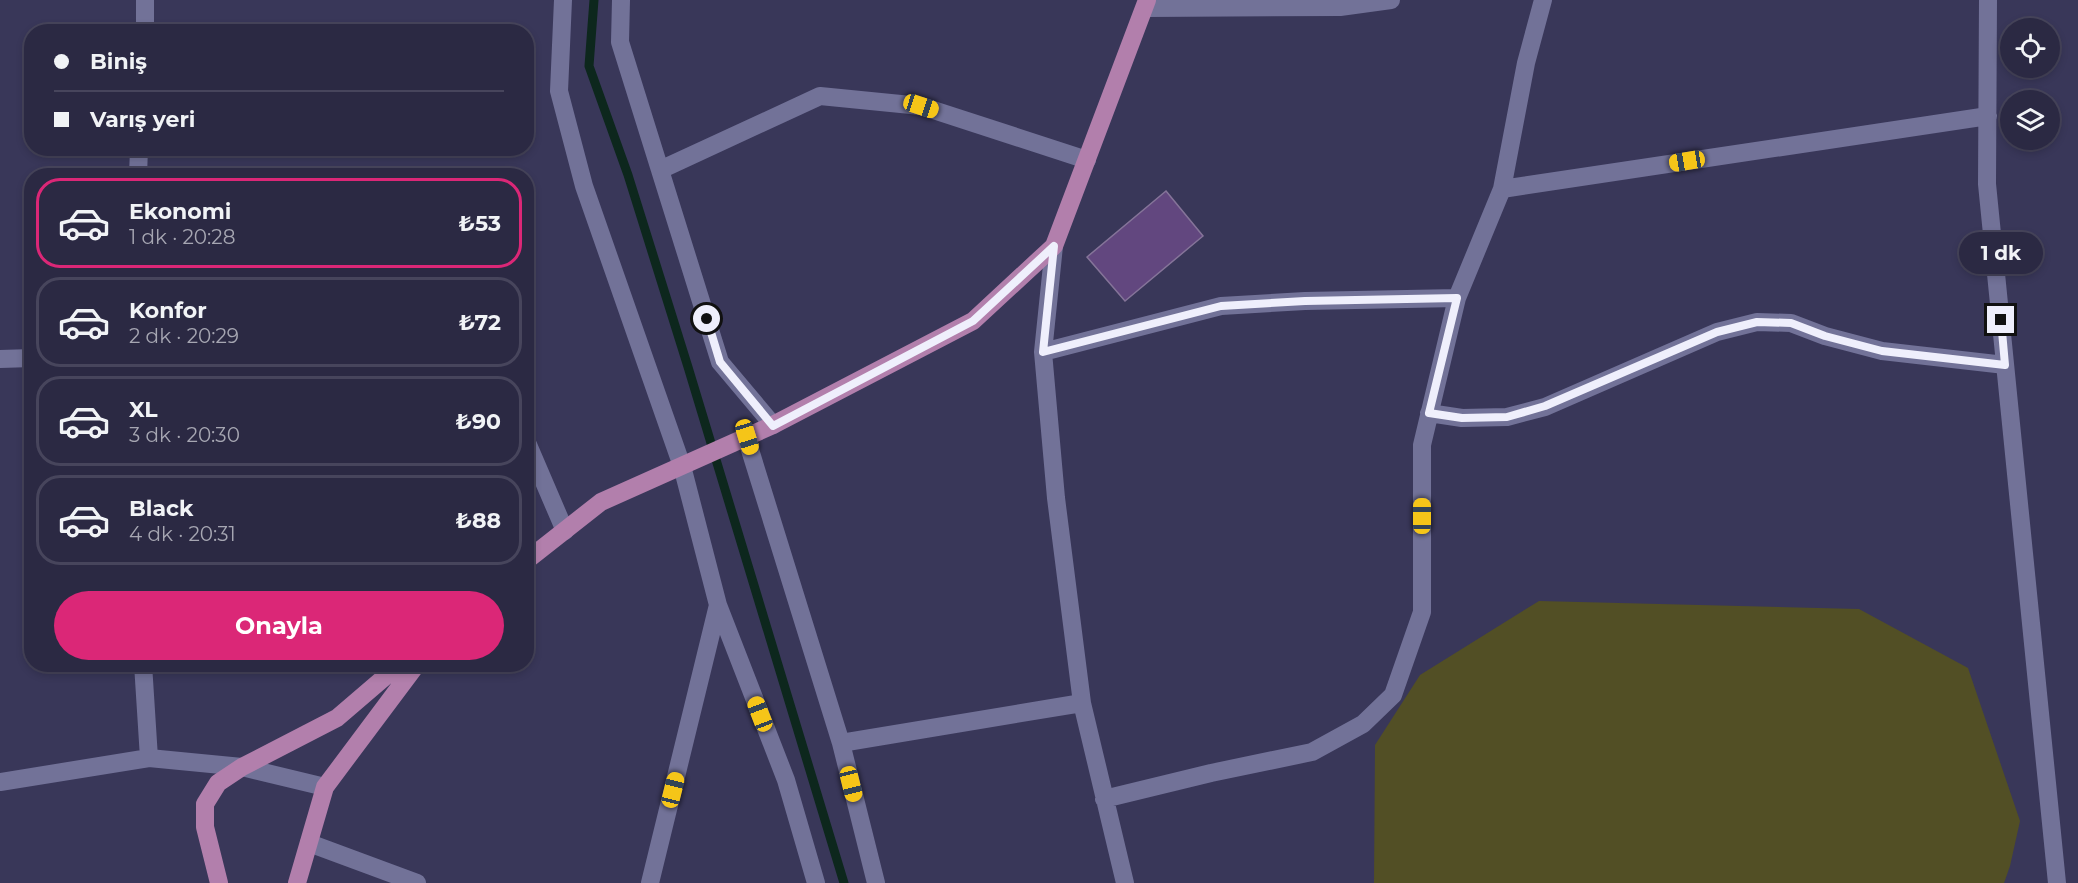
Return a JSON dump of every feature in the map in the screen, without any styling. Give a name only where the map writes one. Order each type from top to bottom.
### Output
[{"type":"main road","points":[[534,555],[601,502],[773,426],[973,321],[1054,246],[1147,4]]},
{"type":"main road","points":[[219,883],[205,827],[205,804],[218,783],[242,767],[337,718],[390,672]]},
{"type":"main road","points":[[297,883],[325,787],[411,672]]},
{"type":"street","points":[[145,0],[145,24]]},
{"type":"street","points":[[563,0],[560,91],[584,186],[682,466],[718,605],[786,780],[816,883]]},
{"type":"street","points":[[621,0],[620,42],[720,362],[773,426]]},
{"type":"street","points":[[1147,4],[1340,7],[1391,0]]},
{"type":"street","points":[[1104,799],[1312,752],[1363,724],[1393,695],[1422,612],[1422,445],[1457,298],[1502,189],[1526,63],[1541,0]]},
{"type":"street","points":[[1988,0],[1987,184],[2057,883]]},
{"type":"street","points":[[660,170],[820,96],[921,106],[1087,160]]},
{"type":"street","points":[[1502,189],[1988,116]]},
{"type":"street","points":[[1054,246],[1043,352],[1056,498],[1082,703],[1125,883]]},
{"type":"street","points":[[1043,352],[1221,306],[1305,301],[1457,298]]},
{"type":"street","points":[[1429,413],[1462,418],[1507,417],[1545,406],[1717,332],[1757,322],[1791,323],[1825,336],[1882,351],[2005,365]]},
{"type":"street","points":[[0,358],[24,358]]},
{"type":"street","points":[[741,440],[841,743],[876,883]]},
{"type":"street","points":[[534,459],[565,531]]},
{"type":"street","points":[[650,883],[718,605]]},
{"type":"street","points":[[144,672],[149,758]]},
{"type":"street","points":[[841,743],[1082,703]]},
{"type":"street","points":[[0,782],[149,758],[242,767],[325,787]]},
{"type":"street","points":[[309,843],[417,883]]},
{"type":"shaded area","points":[[1539,601],[1859,609],[1968,668],[2020,821],[2004,883],[1374,883],[1375,745],[1420,675]]},
{"type":"building","points":[[1166,191],[1203,236],[1125,301],[1087,257]]},
{"type":"waterway","points":[[594,0],[589,66],[628,175],[688,367],[844,883]]},
{"type":"route","points":[[707,319],[720,362],[773,426],[973,321],[1054,246],[1043,352],[1221,306],[1305,301],[1457,298],[1429,413],[1462,418],[1507,417],[1545,406],[1717,332],[1757,322],[1791,323],[1825,336],[1882,351],[2005,365],[2001,320]]}]
